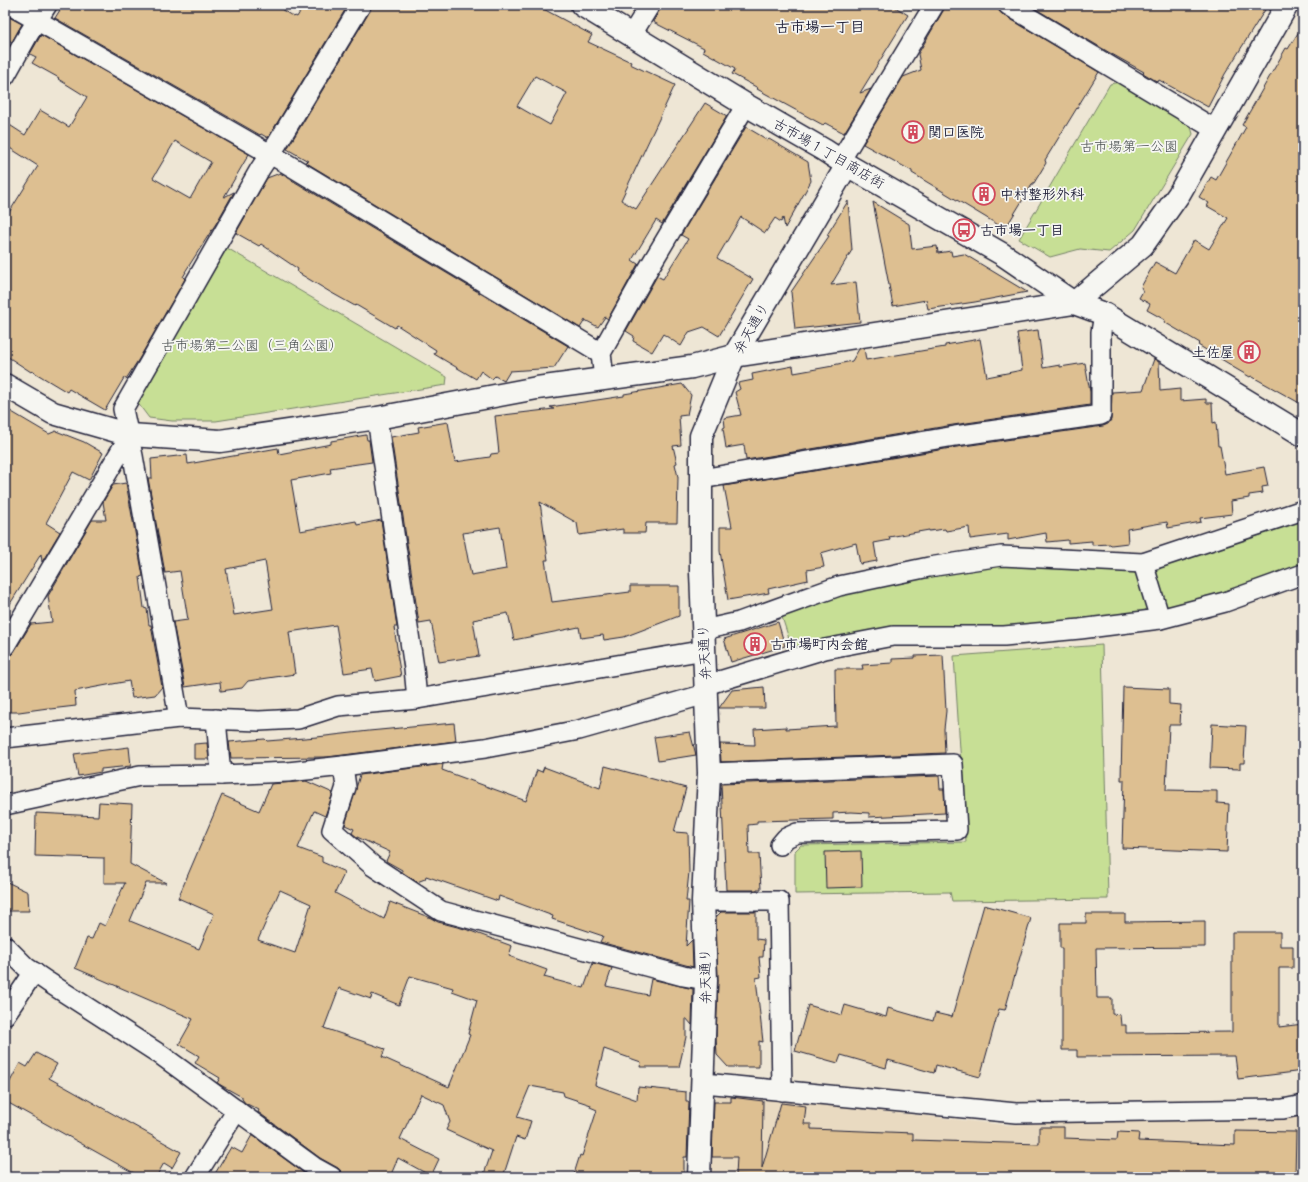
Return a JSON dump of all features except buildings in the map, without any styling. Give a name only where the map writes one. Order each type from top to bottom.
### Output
[{"type":"street","points":[[10,5],[42,13],[270,154],[601,353]]},
{"type":"street","points":[[179,718],[130,436],[123,409],[270,154],[361,5]]},
{"type":"street","name":"古市場１丁目商店街","points":[[582,5],[632,34],[746,105],[824,150],[843,163],[1002,254],[1074,303]]},
{"type":"street","points":[[632,34],[650,5]]},
{"type":"street","points":[[843,163],[934,5]]},
{"type":"street","points":[[1008,5],[1216,130]]},
{"type":"street","points":[[1074,303],[1143,245],[1179,194],[1287,5]]},
{"type":"street","points":[[5,76],[42,13]]},
{"type":"street","points":[[604,379],[601,353],[647,271],[746,105]]},
{"type":"street","name":"弁天通り","points":[[699,1177],[704,1083],[706,980],[703,901],[709,773],[701,572],[701,436],[734,356],[843,163]]},
{"type":"street","points":[[5,385],[53,413],[130,436],[220,441],[376,418],[537,388],[692,367],[734,356],[1074,303],[1104,314],[1303,435]]},
{"type":"street","points":[[701,479],[956,436],[1101,415],[1101,332],[1104,314]]},
{"type":"street","points":[[376,418],[414,668],[417,699]]},
{"type":"street","points":[[5,646],[130,436]]},
{"type":"street","points":[[5,738],[179,718],[259,721],[298,720],[338,706],[417,699],[704,640],[739,622],[839,586],[929,567],[1001,556],[1143,563],[1303,510]]},
{"type":"street","points":[[1143,563],[1160,619]]},
{"type":"street","points":[[5,805],[140,776],[288,772],[485,748],[579,730],[706,690],[825,649],[893,636],[1004,636],[1080,629],[1160,619],[1225,602],[1303,574]]},
{"type":"street","points":[[216,719],[221,775]]},
{"type":"street","points":[[709,773],[953,764],[957,830],[798,833],[786,838],[780,845]]},
{"type":"street","points":[[344,766],[346,787],[332,830],[373,866],[441,911],[683,976],[706,980]]},
{"type":"street","points":[[703,901],[779,901],[782,1091]]},
{"type":"street","points":[[5,946],[26,967],[161,1055],[314,1166],[332,1177]]},
{"type":"street","points":[[5,1016],[34,972]]},
{"type":"street","points":[[704,1083],[1016,1113],[1283,1109],[1303,1105]]},
{"type":"street","points":[[195,1177],[237,1110]]},
{"type":"shaded area","points":[[720,1093],[1005,1125],[1145,1120],[1286,1119],[1303,1116],[1303,1177],[708,1177],[709,1105]]},
{"type":"green space","name":"古市場第一公園","points":[[1119,82],[1191,127],[1193,134],[1135,230],[1109,252],[1080,249],[1050,257],[1019,239],[1110,84]]},
{"type":"green space","name":"古市場第二公園（三角公園）","points":[[227,248],[447,377],[446,385],[216,421],[172,421],[149,418],[137,402]]},
{"type":"green space","points":[[1303,517],[1303,566],[1227,594],[1165,610],[1156,579],[1157,571],[1166,564]]},
{"type":"green space","points":[[1001,562],[1139,573],[1149,613],[1060,623],[829,641],[792,648],[781,614],[842,594]]},
{"type":"green space","points":[[1102,645],[1108,899],[952,901],[950,892],[795,894],[795,851],[801,845],[966,842],[954,656]]},
{"type":"place","name":"関口医院","points":[[913,132]]},
{"type":"place","name":"中村整形外科","points":[[984,194]]},
{"type":"place","name":"古市場一丁目","points":[[964,230]]},
{"type":"place","name":"土佐屋","points":[[1249,352]]},
{"type":"place","name":"古市場町内会館","points":[[755,644]]},
{"type":"district","name":"古市場一丁目","points":[[820,27]]}]
